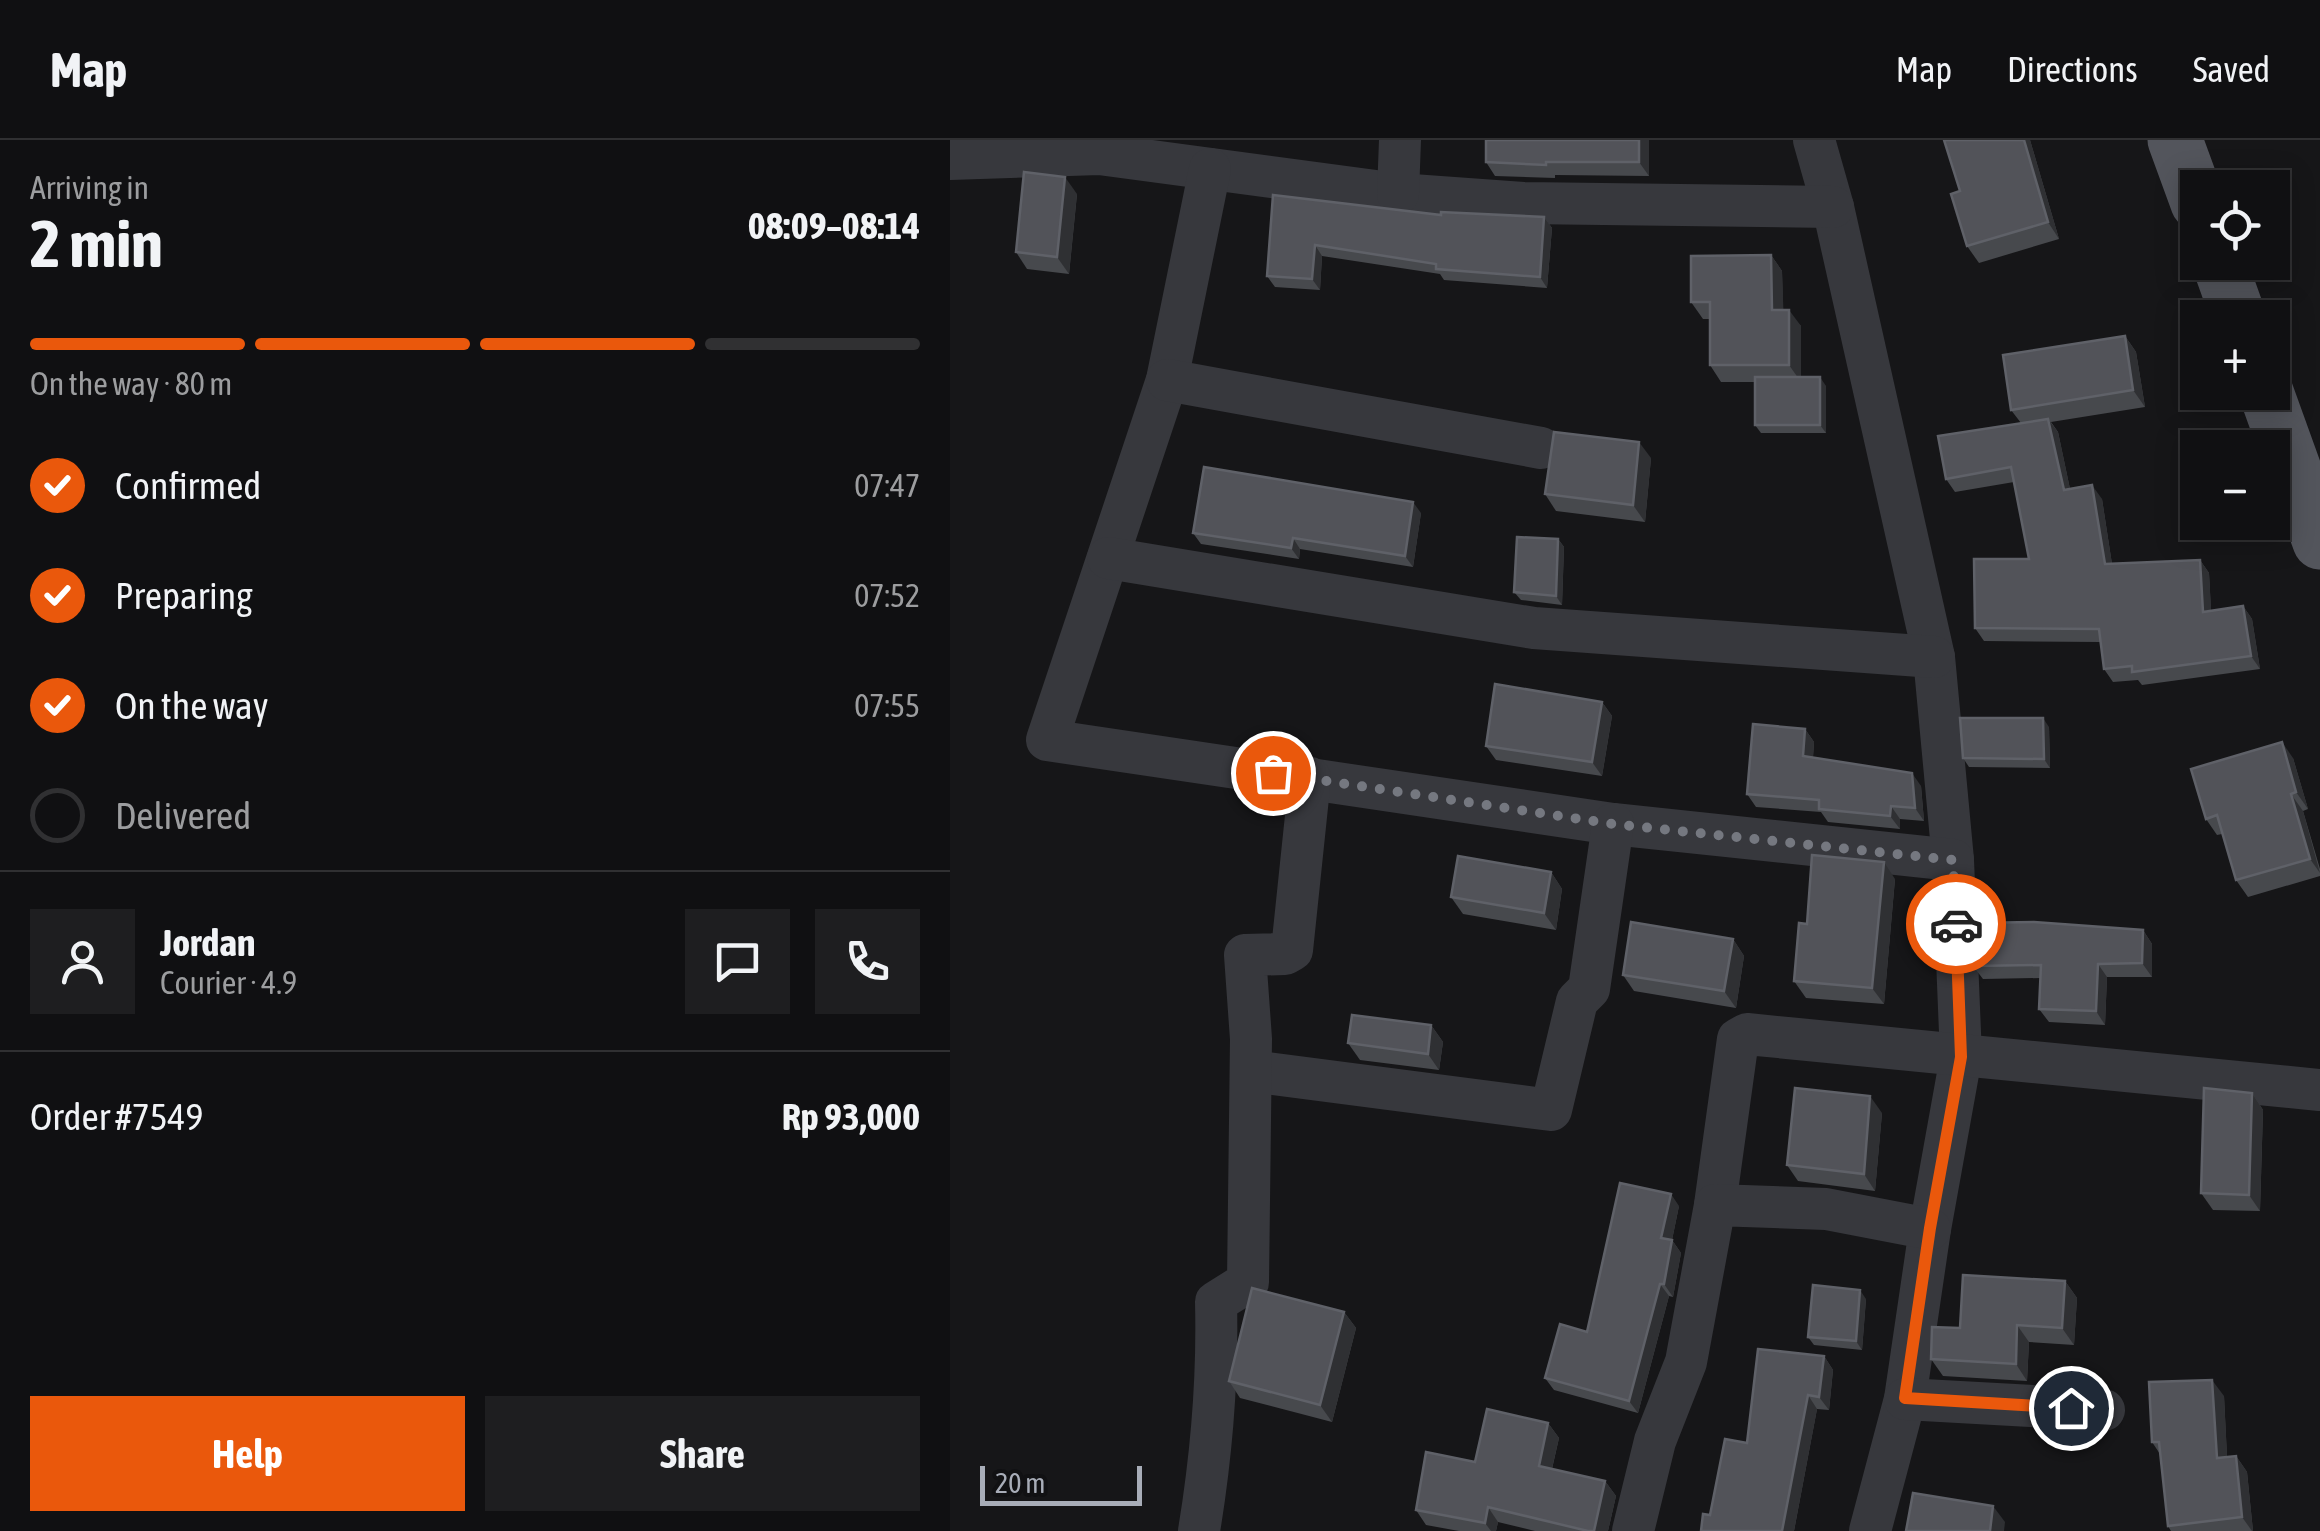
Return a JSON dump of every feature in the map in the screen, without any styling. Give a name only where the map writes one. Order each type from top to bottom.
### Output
[{"type":"main road","points":[[2175,140],[2186,170]]},
{"type":"main road","points":[[2272,410],[2320,542]]},
{"type":"street","points":[[1398,194],[1400,140]]},
{"type":"street","points":[[1814,140],[1834,207],[1934,657],[1953,860],[1961,1057],[1905,1398],[1870,1531]]},
{"type":"street","points":[[950,159],[1099,154],[1398,194],[1523,203],[1834,207]]},
{"type":"street","points":[[1210,169],[1167,380],[1047,740],[1613,824],[1953,860]]},
{"type":"street","points":[[1167,380],[1541,448]]},
{"type":"street","points":[[1108,558],[1534,628],[1934,657]]},
{"type":"street","points":[[1199,1531],[1232,1291],[1251,1072],[1245,956],[1285,954],[1292,950],[1310,778]]},
{"type":"street","points":[[1251,1072],[1552,1110],[1577,1001],[1589,988],[1613,824]]},
{"type":"street","points":[[1633,1531],[1656,1441],[1686,1362],[1741,1035],[2320,1090]]},
{"type":"street","points":[[1715,1205],[1826,1209],[1930,1228]]},
{"type":"street","points":[[1905,1398],[2104,1410]]},
{"type":"building","points":[[1486,140],[1639,140],[1639,162],[1486,162]]},
{"type":"building","points":[[1944,140],[2024,140],[2048,222],[1967,246],[1951,194],[1960,191]]},
{"type":"building","points":[[1024,172],[1065,177],[1057,257],[1016,252]]},
{"type":"building","points":[[1273,195],[1441,215],[1544,217],[1540,277],[1436,269],[1436,264],[1315,245],[1312,279],[1267,276]]},
{"type":"building","points":[[1771,255],[1772,310],[1789,310],[1789,365],[1710,365],[1710,302],[1691,302],[1691,256]]},
{"type":"building","points":[[2125,336],[2133,390],[2011,410],[2003,355]]},
{"type":"building","points":[[1755,377],[1820,377],[1820,425],[1755,425]]},
{"type":"building","points":[[2048,419],[2064,490],[2092,485],[2105,564],[2200,560],[2203,612],[2243,606],[2251,656],[2132,672],[2132,666],[2104,669],[2099,629],[1975,628],[1974,559],[2029,559],[2011,467],[1946,479],[1938,436]]},
{"type":"building","points":[[1554,432],[1639,442],[1633,505],[1545,494]]},
{"type":"building","points":[[1204,467],[1413,502],[1405,556],[1293,538],[1291,548],[1193,533]]},
{"type":"building","points":[[1517,537],[1558,539],[1556,596],[1514,592]]},
{"type":"building","points":[[1495,684],[1602,702],[1592,762],[1486,746]]},
{"type":"building","points":[[1960,718],[2043,718],[2044,759],[1963,758]]},
{"type":"building","points":[[1753,724],[1805,729],[1803,756],[1912,773],[1915,808],[1891,806],[1890,816],[1819,809],[1819,800],[1747,794]]},
{"type":"building","points":[[2282,742],[2296,792],[2291,794],[2310,859],[2236,880],[2217,815],[2206,819],[2191,769]]},
{"type":"building","points":[[1812,855],[1884,862],[1872,988],[1794,981],[1799,923],[1807,924]]},
{"type":"building","points":[[1458,856],[1551,872],[1544,913],[1451,897]]},
{"type":"building","points":[[1631,922],[1733,939],[1724,991],[1623,975]]},
{"type":"building","points":[[2034,922],[2143,930],[2142,963],[2098,964],[2096,1011],[2039,1009],[2041,965],[1973,966],[1972,923]]},
{"type":"building","points":[[1352,1015],[1431,1025],[1428,1054],[1348,1043]]},
{"type":"building","points":[[1795,1088],[1870,1096],[1864,1174],[1787,1165]]},
{"type":"building","points":[[2204,1088],[2252,1093],[2249,1195],[2201,1193]]},
{"type":"building","points":[[1620,1183],[1671,1194],[1661,1238],[1672,1240],[1664,1284],[1660,1284],[1629,1401],[1545,1378],[1560,1324],[1587,1332]]},
{"type":"building","points":[[1963,1275],[2065,1281],[2062,1328],[2017,1325],[2016,1364],[1931,1359],[1932,1327],[1960,1328]]},
{"type":"building","points":[[1813,1285],[1860,1290],[1856,1341],[1808,1337]]},
{"type":"building","points":[[1252,1288],[1344,1312],[1320,1405],[1229,1381]]},
{"type":"building","points":[[1758,1349],[1824,1356],[1819,1397],[1808,1395],[1782,1531],[1701,1531],[1703,1514],[1710,1515],[1725,1439],[1747,1443]]},
{"type":"building","points":[[2212,1380],[2217,1458],[2236,1456],[2242,1517],[2168,1526],[2159,1442],[2152,1442],[2149,1382]]},
{"type":"building","points":[[1487,1409],[1548,1423],[1539,1466],[1605,1481],[1594,1531],[1488,1507],[1485,1523],[1416,1510],[1426,1452],[1475,1462]]},
{"type":"building","points":[[1913,1493],[1993,1506],[1990,1531],[1906,1531]]},
{"type":"way so far","points":[[1273,773],[1613,824],[1953,860],[1956,924]]},
{"type":"route","points":[[1956,924],[1961,1057],[1905,1398],[2071,1408]]}]
